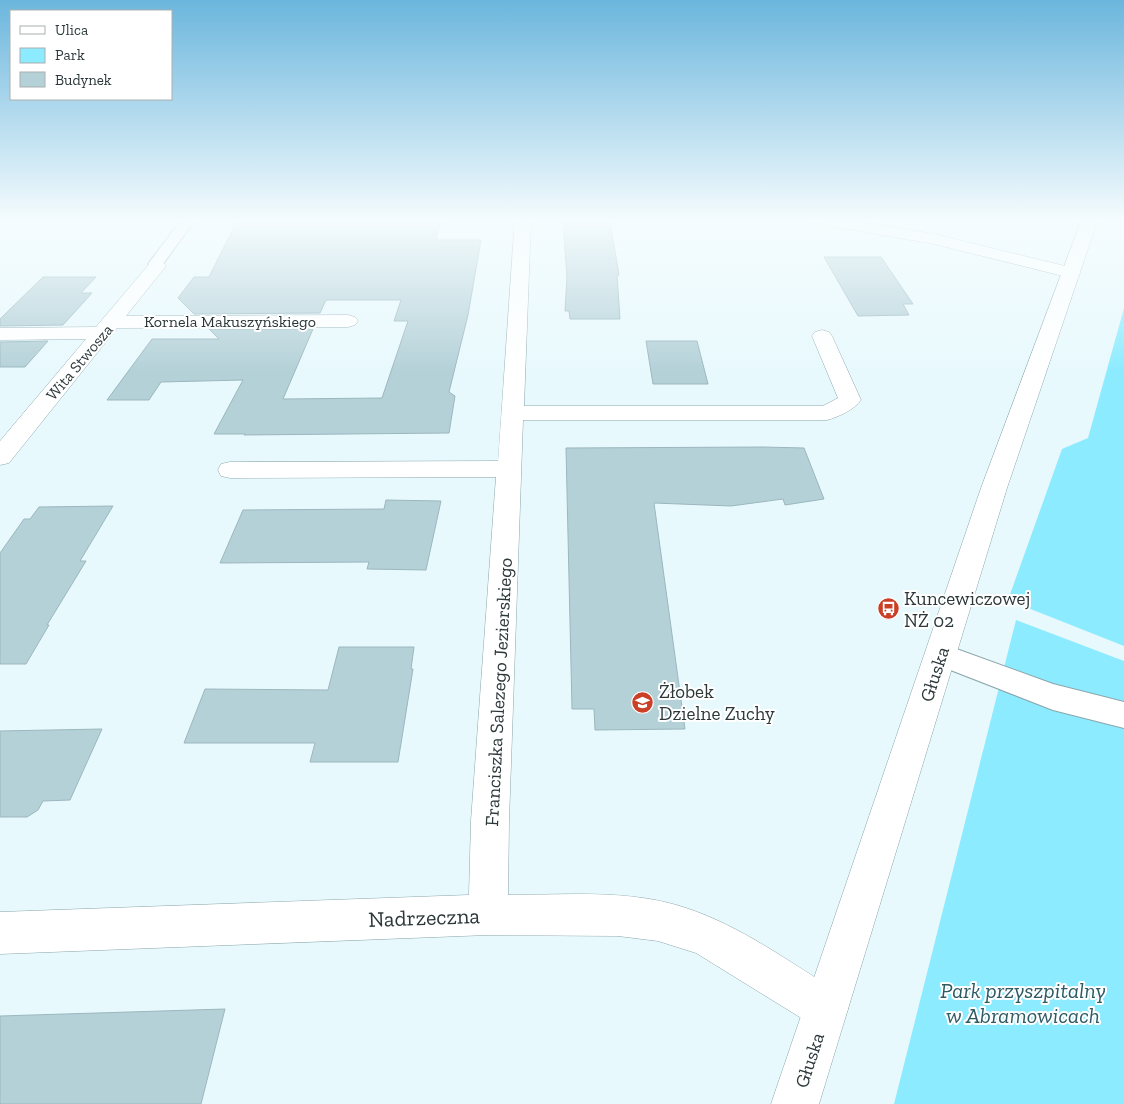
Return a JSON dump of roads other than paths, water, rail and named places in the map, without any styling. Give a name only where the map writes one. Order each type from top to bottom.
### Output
[{"type":"street","name":"Wita Stwosza","points":[[0,457],[153,271]]},
{"type":"street","name":"Franciszka Salezego Jezierskiego","points":[[488,915],[490,821],[520,271]]},
{"type":"street","points":[[1060,271],[1070,273]]},
{"type":"street","name":"Głuska","points":[[795,1104],[994,488],[1070,273]]},
{"type":"street","name":"Kornela Makuszyńskiego","points":[[0,334],[107,327],[348,321]]},
{"type":"street","points":[[512,413],[827,413],[850,400],[822,336]]},
{"type":"street","points":[[230,470],[509,469]]},
{"type":"street","name":"Nadrzeczna","points":[[0,933],[488,915],[618,916],[658,921],[685,928],[730,949],[826,1009]]},
{"type":"lane","points":[[940,654],[1000,679],[1094,709],[1124,715]]},
{"type":"place","name":"Kuncewiczowej NŻ 02","points":[[888,609]]},
{"type":"place","name":"Żłobek Dzielne Zuchy","points":[[643,702]]},
{"type":"park label","name":"Park przyszpitalny w Abramowicach","points":[[1023,1002]]}]
